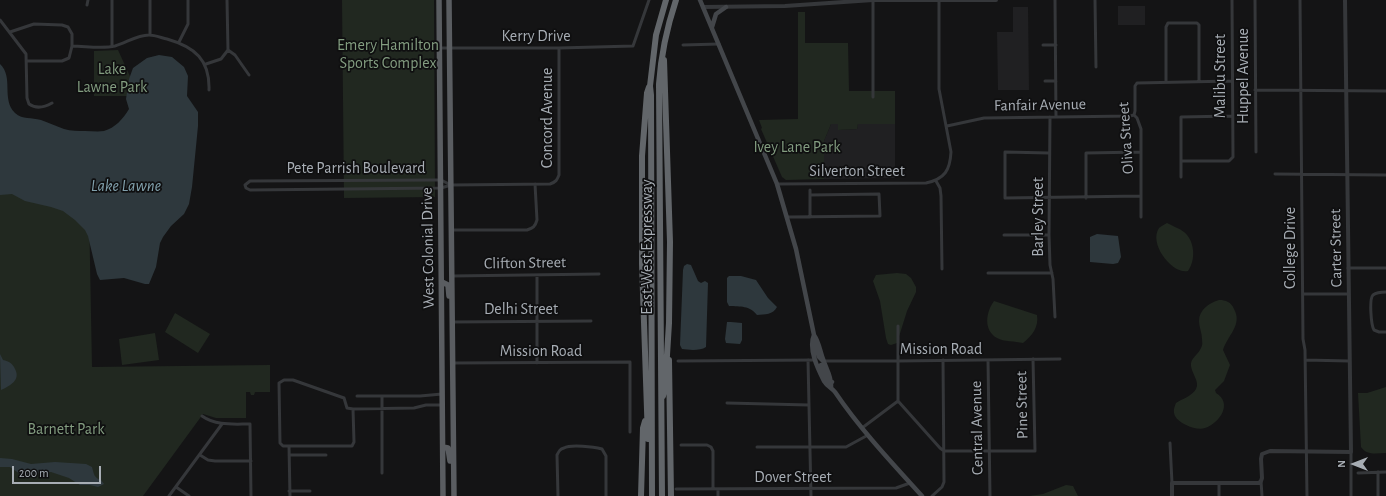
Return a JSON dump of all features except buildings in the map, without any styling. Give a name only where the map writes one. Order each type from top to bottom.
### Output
[{"type":"highway","name":"West Colonial Drive","points":[[439,0],[443,496]]},
{"type":"highway","name":"West Colonial Drive","points":[[450,0],[454,496]]},
{"type":"highway","name":"East-West Expressway","points":[[652,496],[652,196],[650,86],[656,34],[666,0]]},
{"type":"highway","name":"East-West Expressway","points":[[662,496],[662,400],[660,388],[659,84],[662,54],[668,25],[676,0]]},
{"type":"highway","points":[[662,54],[664,64],[670,242],[668,349],[670,369],[670,496]]},
{"type":"highway","points":[[650,86],[647,93],[642,156],[642,264],[646,416],[649,454],[652,463]]},
{"type":"highway","points":[[440,116],[451,116]]},
{"type":"highway","points":[[441,252],[444,255],[444,273],[448,276],[452,276]]},
{"type":"highway","points":[[442,282],[448,285],[449,296],[452,302]]},
{"type":"highway","points":[[442,338],[445,341],[446,361],[448,363],[453,363]]},
{"type":"highway","points":[[662,400],[665,387],[666,354],[668,349]]},
{"type":"highway","points":[[641,496],[643,428],[646,416]]},
{"type":"highway","points":[[443,419],[447,442],[453,443]]},
{"type":"highway","points":[[443,446],[448,448],[450,469],[454,474]]},
{"type":"main road","points":[[700,0],[777,184],[788,217],[796,249],[813,336],[812,347],[825,383],[831,387],[862,428],[922,496]]},
{"type":"main road","points":[[712,27],[716,14],[726,7]]},
{"type":"main road","points":[[813,336],[818,342],[823,361],[832,382],[831,387]]},
{"type":"main road","points":[[816,360],[820,364],[828,380],[832,382]]},
{"type":"street","points":[[87,6],[88,0]]},
{"type":"street","points":[[112,0],[112,46]]},
{"type":"street","points":[[150,0],[150,34]]},
{"type":"street","points":[[178,42],[188,24],[188,0]]},
{"type":"street","points":[[206,64],[221,59],[228,50],[227,0]]},
{"type":"street","name":"Kerry Drive","points":[[439,48],[559,48],[633,46],[649,0]]},
{"type":"street","points":[[704,7],[785,6],[873,0],[996,0]]},
{"type":"street","points":[[873,0],[873,97]]},
{"type":"street","points":[[938,0],[939,89],[951,152],[951,161],[944,174],[936,181],[940,188],[941,196],[942,269]]},
{"type":"street","points":[[1055,0],[1056,117]]},
{"type":"street","points":[[1095,0],[1096,67]]},
{"type":"street","name":"Malibu Street","points":[[1181,161],[1229,161],[1233,157],[1232,0]]},
{"type":"street","name":"Huppel Avenue","points":[[1255,0],[1256,152]]},
{"type":"street","name":"College Drive","points":[[1300,0],[1303,338],[1305,360],[1307,496]]},
{"type":"street","name":"Carter Street","points":[[1345,0],[1351,496]]},
{"type":"street","points":[[0,20],[26,54],[27,98],[29,104],[34,107],[46,106],[52,103]]},
{"type":"street","points":[[1199,81],[1199,25],[1197,23],[1168,23],[1166,27],[1166,82],[1232,81]]},
{"type":"street","points":[[10,32],[34,24],[62,25],[68,27],[72,34],[72,46],[69,58],[62,61],[27,61]]},
{"type":"street","points":[[72,46],[112,46],[150,34],[178,42],[193,51],[206,64],[209,79],[209,90]]},
{"type":"street","points":[[683,45],[719,44]]},
{"type":"street","points":[[1043,45],[1056,45]]},
{"type":"street","name":"Concord Avenue","points":[[452,230],[527,230],[535,225],[537,220],[535,184],[550,184],[557,180],[559,175],[559,48]]},
{"type":"street","points":[[228,50],[235,55],[249,75]]},
{"type":"street","points":[[1045,81],[1056,81]]},
{"type":"street","name":"Oliva Street","points":[[1141,217],[1141,129],[1137,118],[1134,115],[1136,111],[1135,86],[1137,83],[1166,82]]},
{"type":"street","points":[[1255,90],[1386,91]]},
{"type":"street","name":"Fanfair Avenue","points":[[946,126],[982,118],[1134,115]]},
{"type":"street","points":[[1181,177],[1181,117],[1232,116]]},
{"type":"street","name":"Barley Street","points":[[1050,117],[1049,235],[1055,317]]},
{"type":"street","points":[[1049,153],[1005,152],[1005,198],[1141,196]]},
{"type":"street","points":[[1086,198],[1086,153],[1141,152]]},
{"type":"street","points":[[1275,174],[1386,175]]},
{"type":"street","name":"Pete Parrish Boulevard","points":[[440,180],[451,185],[441,188],[250,190],[246,188],[245,185],[250,181],[440,180]]},
{"type":"street","name":"Silverton Street","points":[[777,184],[926,183],[936,181]]},
{"type":"street","points":[[451,185],[535,184]]},
{"type":"street","points":[[788,217],[810,217],[880,216],[879,194],[810,192],[810,217]]},
{"type":"street","points":[[1004,235],[1049,235]]},
{"type":"street","points":[[1348,268],[1386,268]]},
{"type":"street","points":[[988,273],[1052,272]]},
{"type":"street","name":"Clifton Street","points":[[452,276],[599,274]]},
{"type":"street","points":[[537,275],[537,363]]},
{"type":"street","points":[[1386,292],[1378,292],[1371,298],[1372,325],[1374,330],[1386,332]]},
{"type":"street","points":[[1303,294],[1348,294]]},
{"type":"street","name":"Delhi Street","points":[[452,322],[591,321]]},
{"type":"street","points":[[898,326],[898,401],[944,451],[989,451]]},
{"type":"street","name":"Pine Street","points":[[989,451],[1035,451],[1033,359]]},
{"type":"street","name":"Mission Road","points":[[823,361],[1060,359]]},
{"type":"street","points":[[808,360],[811,496]]},
{"type":"street","points":[[678,361],[816,360]]},
{"type":"street","points":[[932,496],[942,487],[944,482],[943,360]]},
{"type":"street","name":"Central Avenue","points":[[988,360],[990,496]]},
{"type":"street","points":[[1305,360],[1349,361]]},
{"type":"street","name":"Mission Road","points":[[453,363],[630,362],[630,432]]},
{"type":"street","points":[[353,409],[354,442],[352,446],[283,446],[280,443],[279,383],[284,380],[293,380],[344,398],[347,408],[353,409],[414,408],[426,405],[442,405]]},
{"type":"street","points":[[357,396],[442,394]]},
{"type":"street","points":[[382,396],[382,473]]},
{"type":"street","points":[[862,428],[898,401]]},
{"type":"street","points":[[727,403],[809,405]]},
{"type":"street","points":[[202,416],[213,422],[222,424],[250,424],[251,496]]},
{"type":"street","points":[[169,496],[222,424]]},
{"type":"street","points":[[758,447],[846,447],[868,435]]},
{"type":"street","points":[[1170,443],[1172,496]]},
{"type":"street","points":[[681,445],[711,446],[713,451],[713,489]]},
{"type":"street","points":[[289,446],[290,496]]},
{"type":"street","points":[[558,496],[557,455],[560,450],[567,446],[595,447],[602,449],[606,456],[606,496]]},
{"type":"street","points":[[1262,496],[1262,454],[1270,451],[1351,452]]},
{"type":"street","points":[[200,455],[208,460],[215,461],[251,461]]},
{"type":"street","points":[[289,456],[326,455]]},
{"type":"street","points":[[1358,472],[1386,472]]},
{"type":"street","points":[[1378,472],[1378,496]]},
{"type":"street","points":[[1172,483],[1255,484],[1261,481]]},
{"type":"street","name":"Dover Street","points":[[676,489],[896,488],[910,483]]},
{"type":"street","points":[[1219,484],[1219,496]]},
{"type":"street","points":[[176,487],[189,496]]},
{"type":"street","points":[[718,489],[718,496]]},
{"type":"street","points":[[290,491],[310,491]]},
{"type":"shaded area","points":[[1118,6],[1145,6],[1145,25],[1118,25]]},
{"type":"shaded area","points":[[1013,7],[1028,7],[1029,90],[998,90],[997,32],[1013,32]]},
{"type":"shaded area","points":[[831,124],[838,124],[839,130],[857,129],[858,124],[895,124],[895,178],[824,179],[824,141]]},
{"type":"green space","name":"Emery Hamilton Sports Complex","points":[[342,0],[434,0],[435,197],[344,198]]},
{"type":"green space","name":"Ivey Lane Park","points":[[798,12],[805,12],[805,43],[848,43],[849,91],[895,91],[895,124],[858,124],[857,129],[838,130],[838,124],[831,124],[824,141],[824,179],[786,180],[782,177],[761,129],[759,120],[798,119]]},
{"type":"green space","name":"Lake Lawne Park","points":[[118,50],[139,96],[94,96],[94,51]]},
{"type":"green space","name":"Barnett Park","points":[[0,161],[89,208],[92,367],[270,365],[270,392],[255,392],[254,395],[251,395],[250,392],[246,392],[246,418],[216,418],[203,414],[143,496],[0,496]]},
{"type":"green space","points":[[1167,223],[1180,229],[1188,236],[1190,240],[1193,256],[1191,267],[1188,271],[1182,271],[1169,263],[1159,250],[1156,235],[1159,228]]},
{"type":"green space","points":[[897,273],[906,274],[911,278],[916,287],[916,292],[907,311],[897,343],[891,345],[888,344],[886,338],[880,301],[873,281],[876,275]]},
{"type":"green space","points":[[1219,300],[1230,303],[1234,309],[1237,320],[1236,325],[1223,350],[1230,365],[1224,381],[1215,390],[1224,402],[1224,407],[1220,417],[1215,422],[1205,428],[1198,429],[1180,422],[1175,416],[1174,410],[1176,403],[1196,389],[1197,384],[1191,363],[1202,346],[1199,317],[1205,308]]},
{"type":"green space","points":[[994,301],[1037,315],[1037,323],[1034,331],[1023,343],[1006,341],[993,335],[987,321],[989,310]]},
{"type":"green space","points":[[175,313],[210,334],[198,353],[165,332]]},
{"type":"green space","points":[[155,333],[159,360],[122,365],[119,339]]},
{"type":"green space","points":[[1386,387],[1386,453],[1369,453],[1361,447],[1358,393],[1367,393]]},
{"type":"green space","points":[[1066,485],[1073,486],[1078,496],[1029,496],[1043,494]]},
{"type":"water","name":"Lake Lawne","points":[[159,55],[172,57],[184,67],[188,76],[187,96],[198,112],[198,126],[189,204],[184,214],[171,226],[160,243],[156,267],[149,284],[124,278],[100,280],[97,274],[88,236],[85,230],[75,220],[63,211],[25,201],[12,194],[0,195],[0,64],[6,75],[11,107],[18,115],[24,118],[41,120],[67,130],[104,131],[108,130],[121,120],[129,109],[126,99],[129,79],[133,68],[147,58]]},
{"type":"water","points":[[1097,234],[1118,236],[1121,257],[1118,263],[1090,262],[1090,237]]},
{"type":"water","points":[[687,264],[691,265],[698,281],[701,283],[705,281],[708,283],[706,347],[698,350],[682,349],[680,345],[683,270],[684,266]]},
{"type":"water","points":[[729,276],[741,276],[756,280],[768,298],[777,307],[775,310],[768,314],[757,315],[748,308],[729,306],[727,302],[727,278]]},
{"type":"water","points":[[727,322],[742,323],[742,340],[740,344],[726,343]]},
{"type":"water","points":[[0,354],[3,360],[9,362],[13,366],[17,376],[14,382],[1,390]]},
{"type":"water","points":[[0,458],[12,459],[31,464],[55,462],[86,464],[92,467],[96,477],[104,484],[98,487],[80,485],[69,478],[51,472],[28,476],[20,474],[10,467],[0,467]]}]
